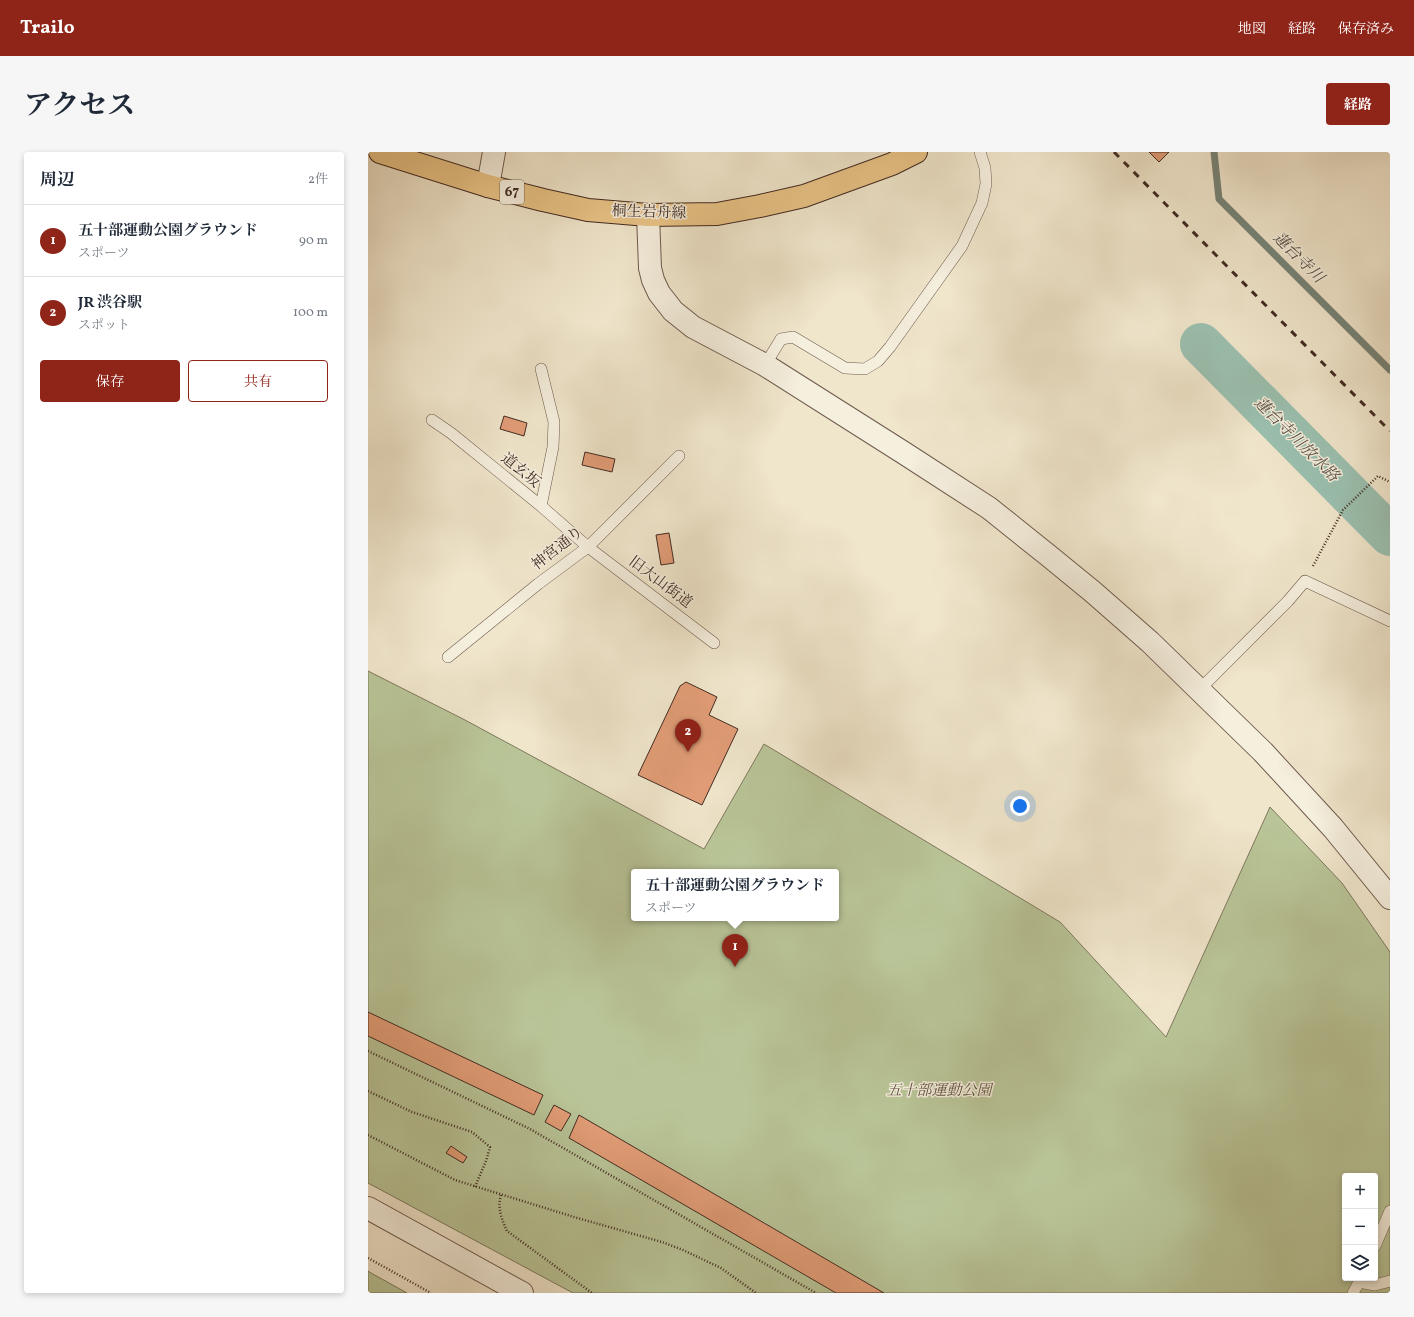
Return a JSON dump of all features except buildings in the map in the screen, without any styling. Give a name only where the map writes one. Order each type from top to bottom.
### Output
[{"type":"main road","name":"桐生岩舟線","points":[[380,152],[488,186],[543,200],[588,210],[648,215],[717,214],[804,196],[892,164],[916,152]]},
{"type":"street","points":[[488,186],[494,152]]},
{"type":"street","points":[[648,215],[650,268],[653,280],[659,293],[673,311],[693,327],[765,365],[989,508],[1094,592],[1150,642],[1263,752],[1333,828],[1390,898]]},
{"type":"street","points":[[368,1208],[522,1293]]},
{"type":"lane","points":[[765,365],[781,339],[793,338],[845,368],[866,369],[878,361],[890,347],[962,246],[982,203],[986,184],[985,168],[980,152]]},
{"type":"lane","points":[[541,369],[554,422],[553,447],[541,506]]},
{"type":"lane","name":"道玄坂","points":[[432,420],[451,433],[541,506],[588,547]]},
{"type":"lane","name":"神宮通り","points":[[448,657],[538,584],[588,547],[679,456]]},
{"type":"lane","name":"旧大山街道","points":[[588,547],[714,643]]},
{"type":"lane","points":[[1199,690],[1305,581],[1390,621]]},
{"type":"lane","points":[[1375,1245],[1390,1211]]},
{"type":"lane","points":[[1353,1293],[1359,1281]]},
{"type":"lane","points":[[1362,1281],[1374,1286],[1390,1282]]},
{"type":"path","points":[[1305,581],[1343,510],[1378,476],[1390,482]]},
{"type":"path","points":[[368,1051],[530,1129],[816,1293]]},
{"type":"path","points":[[368,1090],[412,1112],[472,1132],[490,1147],[475,1187]]},
{"type":"path","points":[[368,1135],[455,1180],[662,1242],[683,1250],[721,1268],[756,1293]]},
{"type":"path","points":[[501,1195],[499,1207],[502,1220],[507,1231],[592,1293]]},
{"type":"path","points":[[368,1258],[431,1293]]},
{"type":"green space","name":"五十部運動公園","points":[[368,671],[465,720],[704,849],[764,744],[1060,922],[1166,1037],[1270,807],[1342,883],[1390,952],[1390,1293],[573,1293],[368,1183]]},
{"type":"green space","points":[[368,1271],[371,1273],[407,1293],[368,1293]]},
{"type":"waterway","name":"蓮台寺川","points":[[1214,152],[1219,199],[1390,370]]},
{"type":"waterway","name":"蓮台寺川放水路","points":[[1201,344],[1390,535]]},
{"type":"railway","points":[[1114,152],[1390,431]]},
{"type":"place","name":"JR 渋谷駅","points":[[688,752]]},
{"type":"place","name":"五十部運動公園グラウンド","points":[[735,967]]}]
